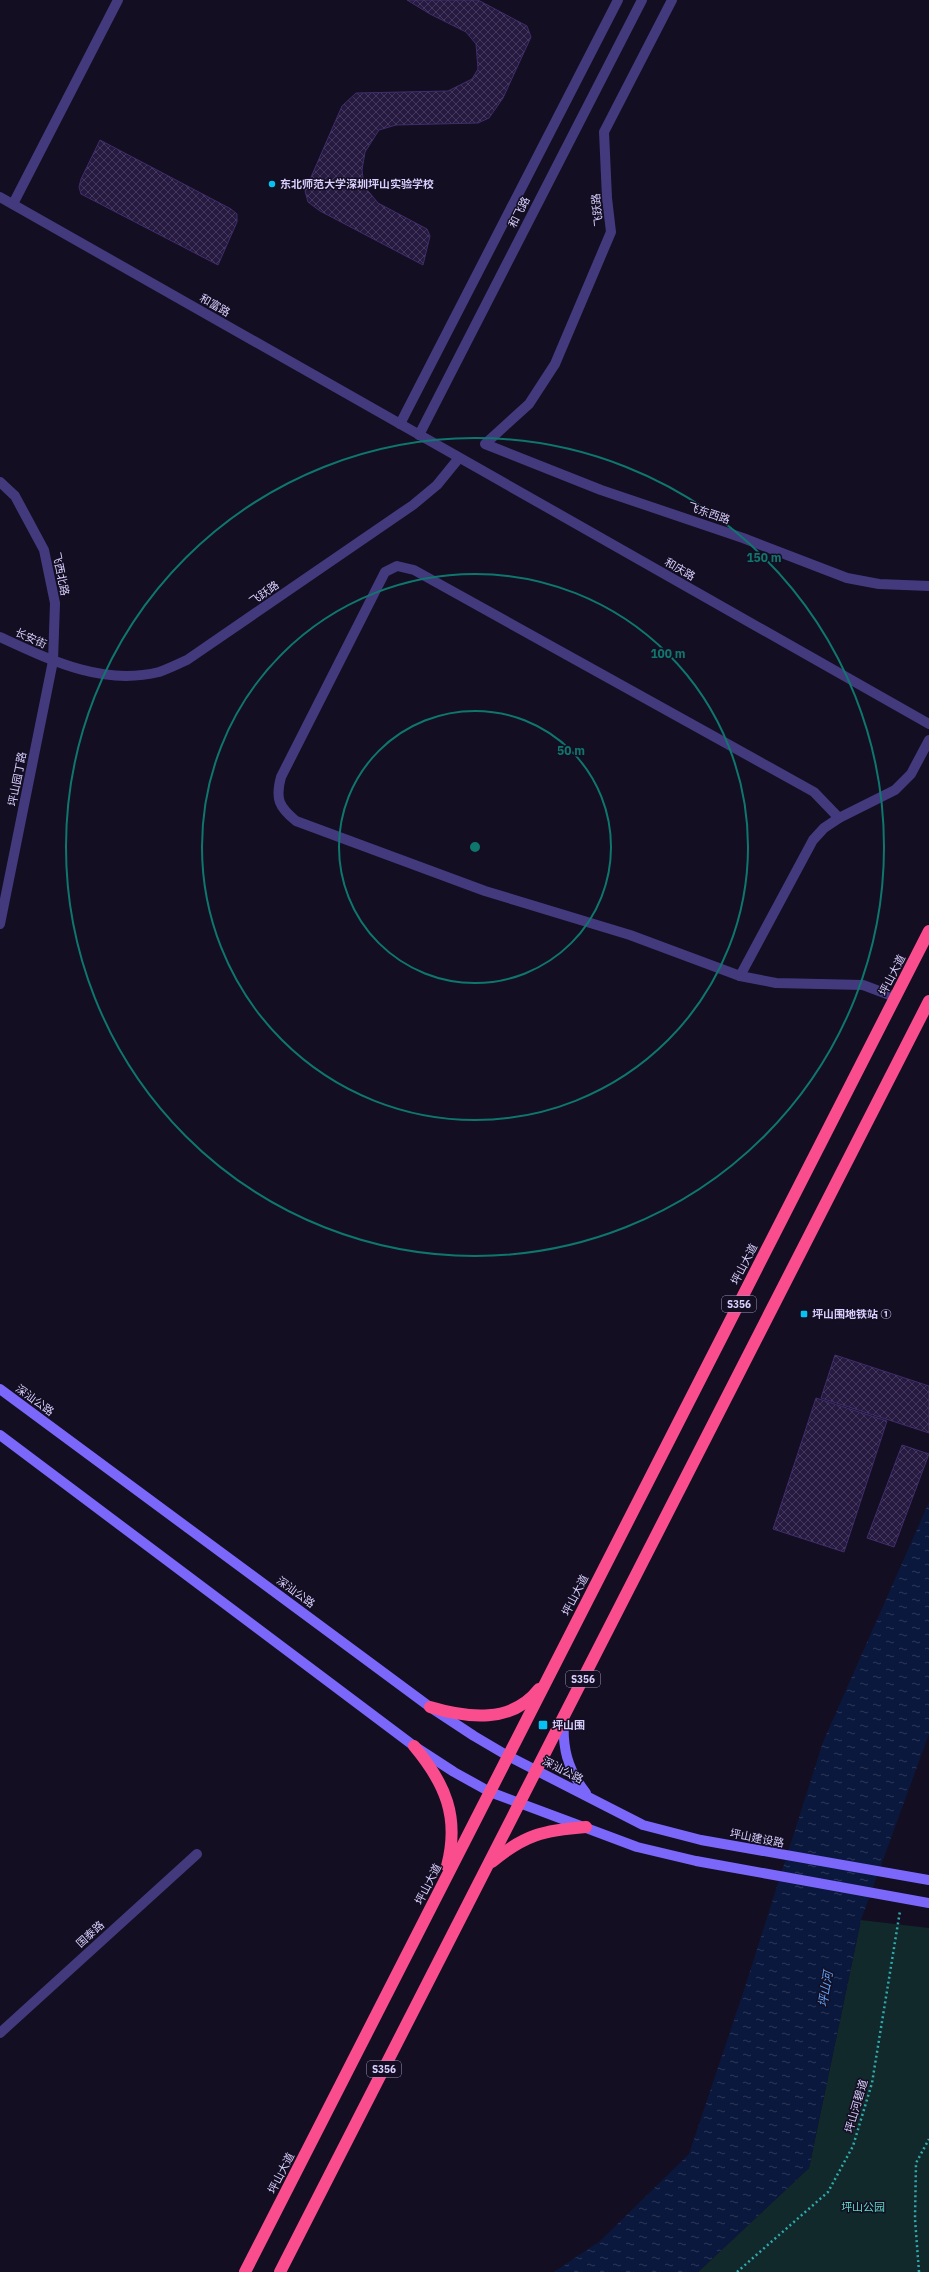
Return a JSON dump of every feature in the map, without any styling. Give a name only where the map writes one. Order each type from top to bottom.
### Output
[{"type":"highway","name":"坪山大道","points":[[245,2272],[929,931]]},
{"type":"highway","name":"S356","points":[[280,2272],[929,1001]]},
{"type":"highway","points":[[430,1707],[456,1715],[481,1717],[503,1713],[520,1705],[536,1693],[548,1677]]},
{"type":"highway","points":[[414,1746],[432,1767],[445,1790],[451,1814],[452,1838],[443,1884]]},
{"type":"highway","points":[[488,1865],[511,1846],[533,1835],[558,1829],[586,1828]]},
{"type":"main road","name":"深汕公路","points":[[0,1389],[430,1707],[508,1756],[588,1797]]},
{"type":"main road","points":[[0,1435],[414,1746],[454,1772],[490,1792],[637,1847],[696,1861],[768,1875],[929,1903]]},
{"type":"main road","points":[[564,1716],[563,1740],[568,1763],[575,1779],[588,1797]]},
{"type":"main road","name":"坪山建设路","points":[[588,1797],[643,1825],[701,1840],[929,1880]]},
{"type":"street","points":[[13,204],[118,0]]},
{"type":"street","name":"和飞路","points":[[400,424],[618,0]]},
{"type":"street","name":"和飞路","points":[[419,435],[642,0]]},
{"type":"street","name":"飞跃路","points":[[485,444],[529,404],[555,364],[611,232],[606,198],[604,132],[672,0]]},
{"type":"street","name":"和富路","points":[[0,197],[419,435]]},
{"type":"street","name":"和庆路","points":[[419,435],[929,724]]},
{"type":"street","name":"飞东西路","points":[[485,444],[601,490],[743,538],[847,578],[880,584],[929,586]]},
{"type":"street","name":"飞跃路","points":[[52,661],[92,673],[128,676],[159,672],[187,660],[414,505],[437,485],[459,458]]},
{"type":"street","name":"飞西北路","points":[[0,482],[15,496],[44,550],[55,602],[52,661]]},
{"type":"street","points":[[839,818],[814,792],[414,570],[397,566],[385,572],[281,777],[277,792],[282,810],[296,821],[485,891],[630,935],[740,976],[776,983],[863,986],[895,997]]},
{"type":"street","name":"长安街","points":[[0,637],[52,661]]},
{"type":"street","name":"坪山园丁路","points":[[0,924],[52,661]]},
{"type":"street","points":[[740,976],[813,840],[824,828],[839,818],[895,790],[911,774],[929,740]]},
{"type":"street","name":"国泰路","points":[[0,2033],[197,1854]]},
{"type":"path","name":"坪山河碧道","points":[[737,2272],[828,2192],[853,2146],[872,2083],[902,1899]]},
{"type":"path","points":[[919,2272],[915,2220],[916,2163],[929,2139]]},
{"type":"green space","name":"坪山公园","points":[[861,1920],[929,1928],[929,2272],[698,2272],[809,2168]]},
{"type":"water","name":"坪山河","points":[[929,1502],[929,1734],[861,1920],[809,2168],[698,2272],[554,2272],[600,2241],[689,2154],[745,1987],[823,1742]]},
{"type":"building","points":[[407,0],[478,0],[527,26],[531,37],[503,98],[489,118],[478,123],[396,125],[379,130],[365,152],[362,170],[364,186],[378,203],[427,229],[430,236],[423,265],[320,211],[308,202],[305,191],[342,106],[356,93],[448,91],[472,79],[478,69],[476,44],[466,32],[430,14]]},
{"type":"building","points":[[100,140],[231,209],[237,214],[237,222],[218,265],[81,194],[79,187],[81,179]]},
{"type":"building","points":[[835,1355],[929,1386],[929,1433],[821,1398]]},
{"type":"building","points":[[816,1398],[887,1421],[844,1552],[773,1529]]},
{"type":"building","points":[[902,1445],[929,1454],[894,1547],[867,1538]]},
{"type":"place","name":"东北师范大学深圳坪山实验学校","points":[[272,184]]},
{"type":"place","name":"坪山围地铁站 ①","points":[[804,1314]]},
{"type":"place","name":"坪山围","points":[[543,1725]]}]
